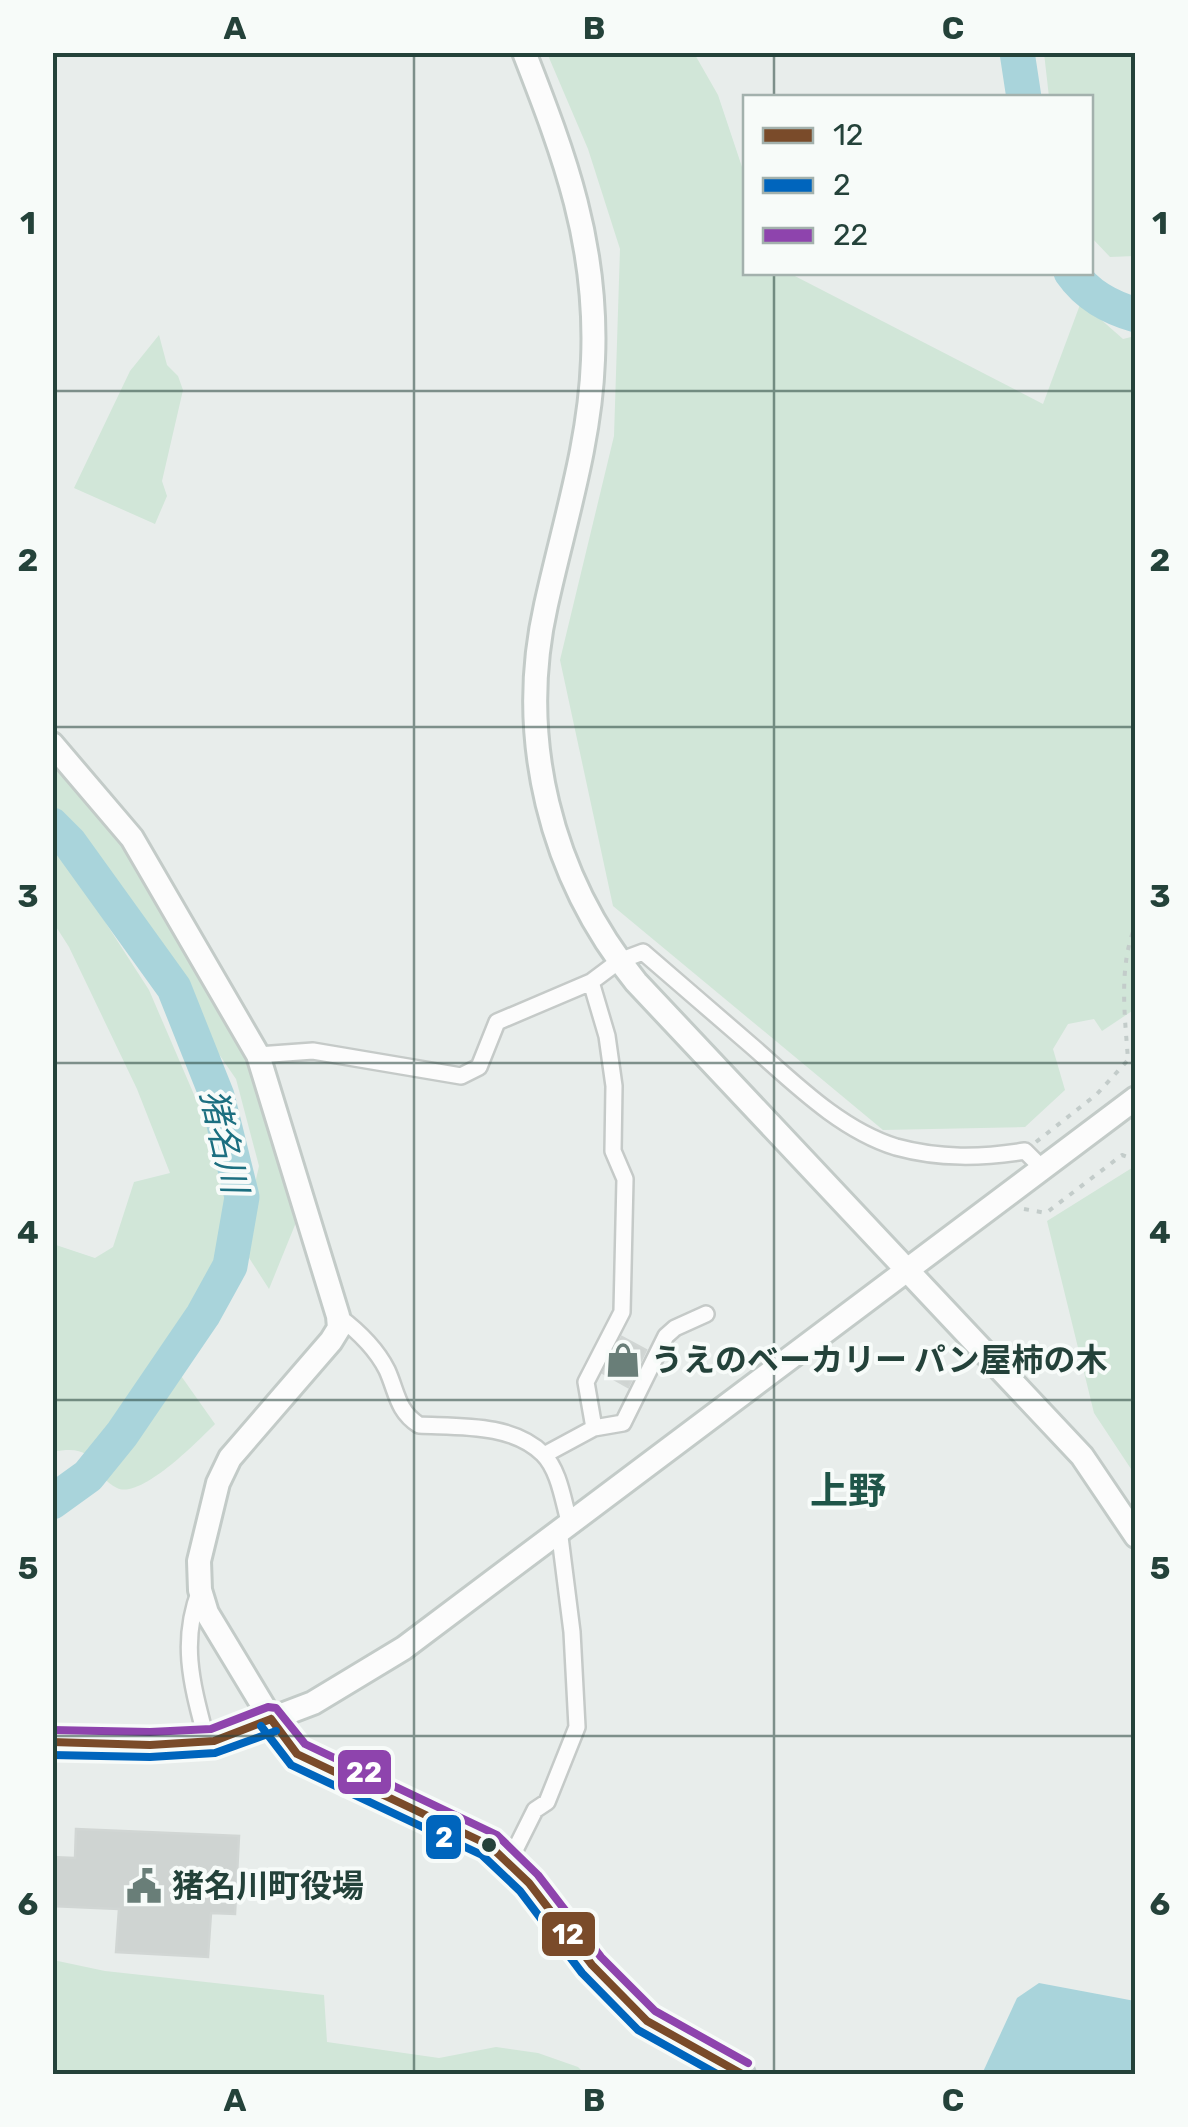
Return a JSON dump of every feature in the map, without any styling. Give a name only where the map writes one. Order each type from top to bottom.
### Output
[{"type":"main road","points":[[52,1742],[207,1742],[270,1719],[297,1754],[489,1846],[528,1883],[592,1964],[647,2021],[742,2074]]},
{"type":"street","points":[[524,52],[575,192],[587,251],[592,304],[593,360],[587,421],[576,488],[545,607],[536,666],[538,763],[549,814],[580,898],[619,961],[1082,1456],[1136,1536]]},
{"type":"street","points":[[52,744],[132,838],[258,1054],[338,1316],[339,1328],[331,1342],[230,1458],[218,1483],[199,1561],[200,1590],[207,1613],[270,1719],[313,1702],[404,1648],[1002,1198],[1034,1160],[1136,1098]]},
{"type":"street","points":[[258,1054],[312,1051],[461,1076],[479,1066],[497,1022],[591,982],[619,961],[643,952],[798,1087],[854,1128],[893,1146],[935,1156],[1034,1160]]},
{"type":"street","points":[[591,982],[614,1086],[613,1151],[625,1180],[622,1312],[586,1382],[594,1428]]},
{"type":"street","points":[[544,1455],[594,1428],[623,1422],[666,1336],[706,1314]]},
{"type":"street","points":[[338,1316],[371,1346],[408,1418],[419,1424],[503,1432],[544,1455],[557,1479],[564,1525],[577,1727],[546,1802],[535,1810],[508,1864]]},
{"type":"street","points":[[200,1590],[189,1618],[188,1641],[194,1695],[207,1742]]},
{"type":"path","points":[[1034,1160],[1128,1060],[1124,1002],[1128,942],[1136,924]]},
{"type":"path","points":[[1002,1198],[1025,1210],[1046,1212],[1122,1155],[1136,1160]]},
{"type":"green space","points":[[547,53],[694,53],[718,95],[743,170],[743,275],[793,275],[1043,404],[1081,302],[1123,339],[1135,336],[1135,1009],[1102,1031],[1094,1019],[1068,1024],[1053,1049],[1065,1090],[1025,1127],[883,1130],[613,906],[560,660],[614,436],[620,249],[588,149]]},
{"type":"green space","points":[[1044,53],[1135,53],[1135,256],[1110,257],[1093,239],[1093,95],[1049,95]]},
{"type":"green space","points":[[159,335],[167,365],[178,376],[183,390],[162,481],[167,496],[155,524],[74,488],[130,371]]},
{"type":"green space","points":[[52,757],[115,827],[253,1073],[289,1182],[297,1220],[269,1289],[244,1250],[244,1232],[259,1166],[236,1079],[205,1034],[172,963],[53,805]]},
{"type":"green space","points":[[53,841],[149,990],[229,1176],[222,1267],[167,1356],[215,1424],[155,1477],[127,1489],[108,1482],[80,1451],[53,1452],[53,1244],[95,1258],[113,1247],[134,1182],[170,1173],[137,1089],[69,947],[53,922]]},
{"type":"green space","points":[[1135,1166],[1135,1475],[1094,1413],[1047,1221]]},
{"type":"green space","points":[[53,1960],[105,1971],[324,1995],[327,2042],[439,2058],[496,2047],[538,2053],[578,2067],[585,2074],[53,2074]]},
{"type":"water","points":[[1039,1983],[1135,2001],[1135,2074],[982,2074],[1017,1998]]},
{"type":"building","name":"うえのベーカリー パン屋柿の木","points":[[622,1337],[646,1350],[628,1387],[603,1373]]},
{"type":"building","name":"猪名川町役場","points":[[76,1829],[239,1836],[235,1914],[211,1913],[208,1957],[116,1952],[119,1909],[52,1906],[52,1857],[75,1858]]},
{"type":"waterway","name":"猪名川","points":[[1017,52],[1024,95]]},
{"type":"waterway","name":"猪名川","points":[[1074,275],[1099,299],[1136,315]]},
{"type":"waterway","name":"猪名川","points":[[52,825],[69,842],[174,988],[217,1096],[242,1197],[230,1266],[203,1315],[122,1434],[88,1476],[52,1502]]},
{"type":"transit line","name":"22","points":[[52,1730],[211,1729],[268,1707],[276,1708],[305,1744],[497,1835],[538,1875],[601,1957],[655,2011],[748,2063]]},
{"type":"transit line","name":"12","points":[[271,1719],[297,1754],[489,1845],[529,1883],[592,1965],[647,2021],[742,2074]]},
{"type":"transit line","name":"12","points":[[52,1742],[150,1745],[214,1741],[271,1719]]},
{"type":"transit line","name":"2","points":[[261,1726],[291,1765],[482,1855],[520,1891],[582,1973],[638,2030],[717,2074]]},
{"type":"transit line","name":"2","points":[[52,1755],[150,1757],[215,1753],[276,1731]]},
{"type":"place","name":"うえのベーカリー パン屋柿の木","points":[[623,1360]]},
{"type":"place","name":"猪名川町役場","points":[[144,1886]]},
{"type":"district","name":"上野","points":[[848,1491]]}]
